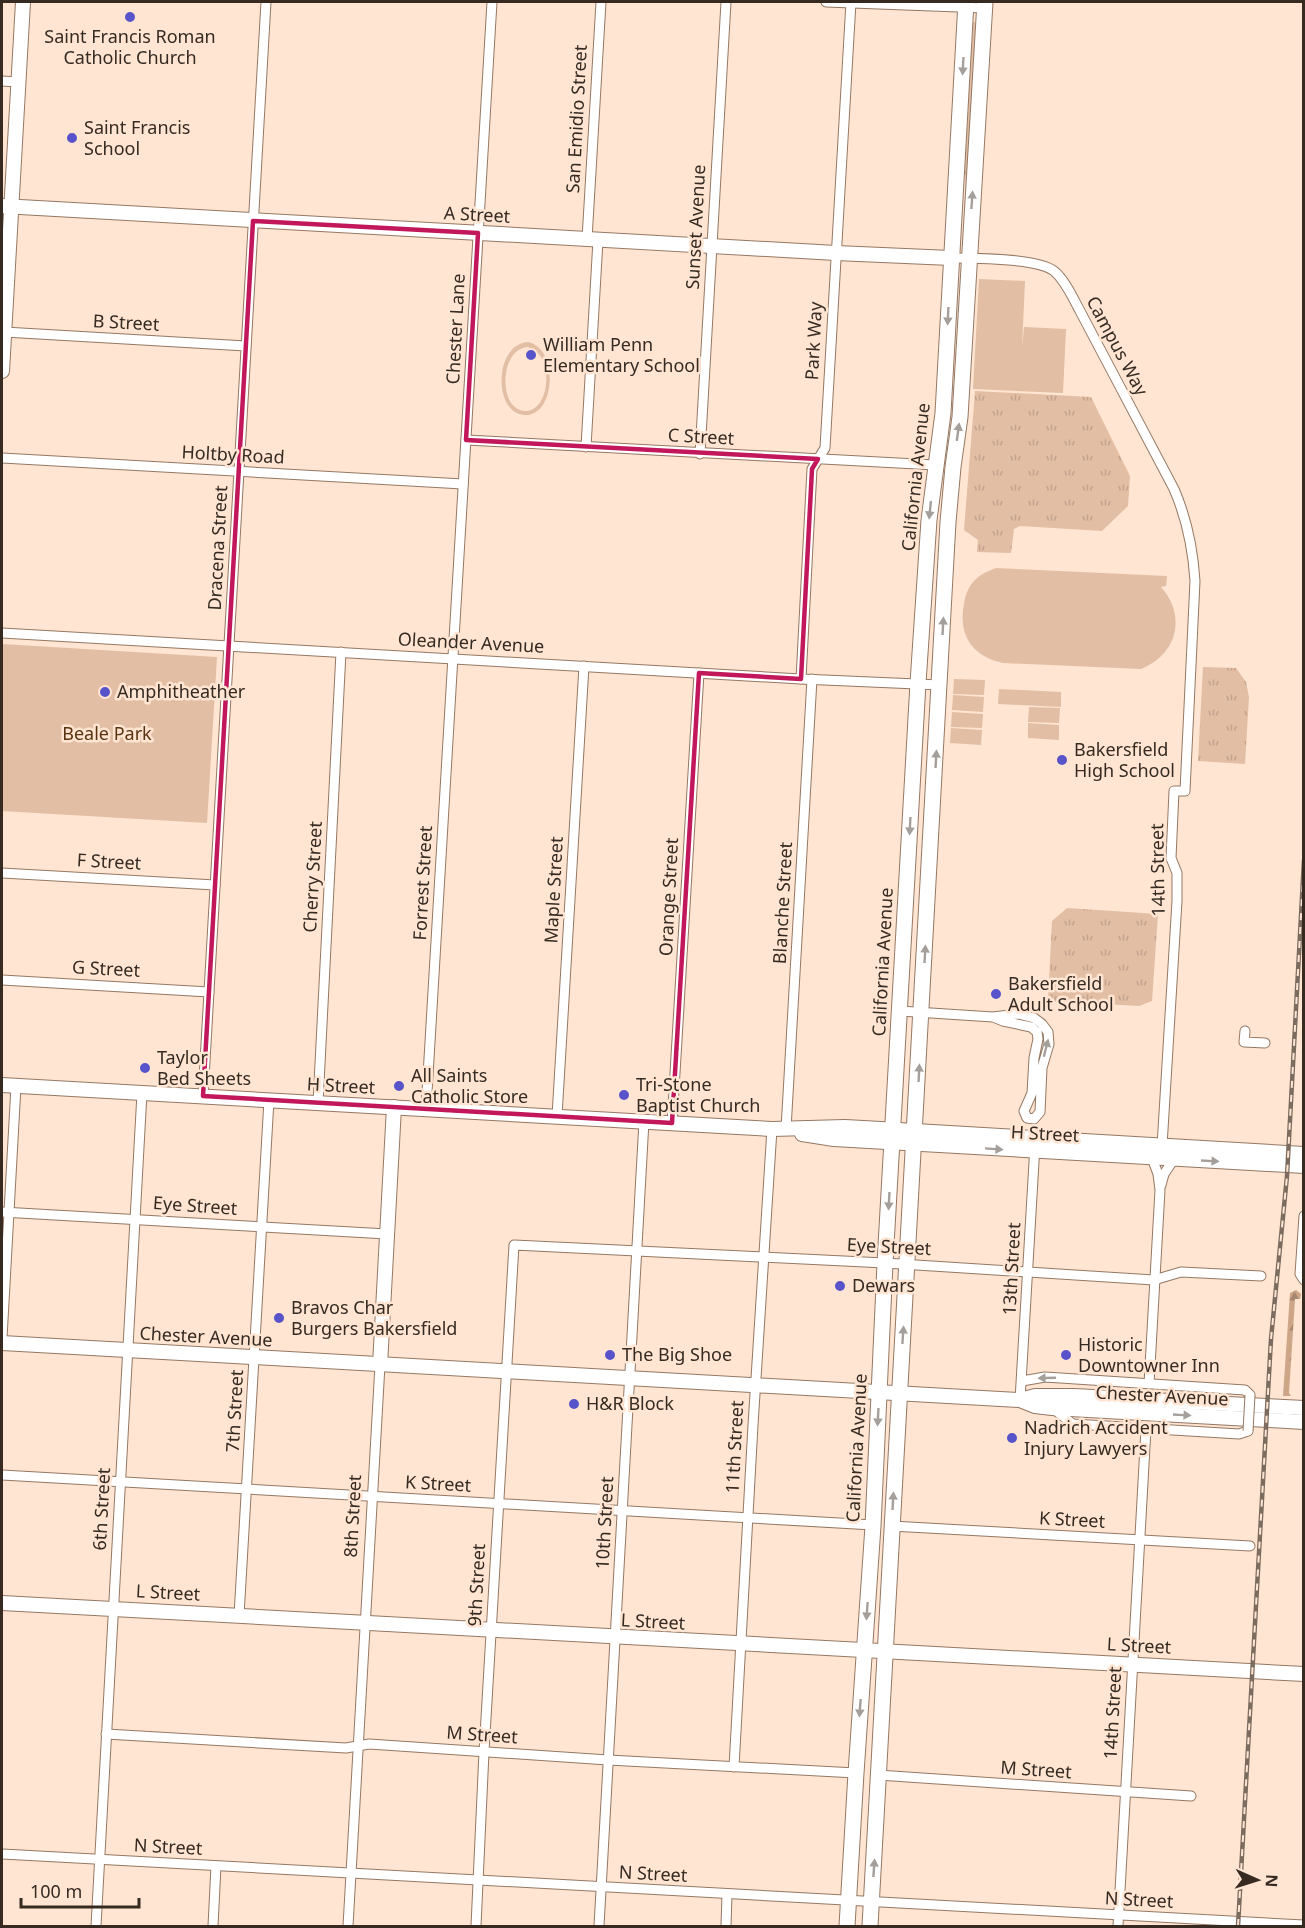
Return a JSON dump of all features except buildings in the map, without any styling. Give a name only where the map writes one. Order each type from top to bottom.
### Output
[{"type":"main road","name":"California Avenue","points":[[848,1926],[873,1525],[885,1263],[918,683],[929,520],[943,413],[966,5]]},
{"type":"main road","name":"California Avenue","points":[[870,1926],[948,522],[960,417],[984,5]]},
{"type":"street","points":[[2,371],[6,207],[18,82],[22,2]]},
{"type":"street","name":"Dracena Street","points":[[203,1096],[266,2]]},
{"type":"street","name":"Chester Lane","points":[[453,659],[492,2]]},
{"type":"street","name":"San Emidio Street","points":[[586,447],[600,2]]},
{"type":"street","name":"Sunset Avenue","points":[[700,453],[726,2]]},
{"type":"street","points":[[826,2],[984,5]]},
{"type":"street","name":"Park Way","points":[[801,679],[812,469],[825,448],[851,2]]},
{"type":"street","points":[[2,81],[18,82]]},
{"type":"street","name":"A Street","points":[[6,207],[951,258]]},
{"type":"street","name":"Campus Way","points":[[951,258],[1038,263],[1054,271],[1066,286],[1080,311],[1168,479],[1190,534]]},
{"type":"street","name":"B Street","points":[[4,332],[246,346]]},
{"type":"street","name":"C Street","points":[[466,440],[935,465]]},
{"type":"street","name":"Holtby Road","points":[[2,458],[463,484]]},
{"type":"street","name":"14th Street","points":[[1162,1146],[1177,901],[1177,873],[1171,858],[1174,791],[1185,791],[1195,581],[1190,534]]},
{"type":"street","name":"Oleander Avenue","points":[[2,633],[940,685]]},
{"type":"street","name":"Cherry Street","points":[[318,1103],[341,652]]},
{"type":"street","name":"Forrest Street","points":[[426,1109],[453,659]]},
{"type":"street","name":"Maple Street","points":[[557,1116],[584,666]]},
{"type":"street","name":"Orange Street","points":[[672,1123],[699,673]]},
{"type":"street","name":"Blanche Street","points":[[779,1129],[812,679]]},
{"type":"street","name":"F Street","points":[[2,873],[215,885]]},
{"type":"street","name":"G Street","points":[[2,980],[209,992]]},
{"type":"street","points":[[900,1011],[993,1017],[1015,1014],[1039,1021],[1048,1032],[1049,1040],[1042,1068],[1040,1112],[1034,1119],[1027,1118],[1024,1111],[1032,1094],[1037,1032],[1031,1027],[993,1017]]},
{"type":"street","points":[[1245,1031],[1244,1042],[1266,1043]]},
{"type":"street","name":"H Street","points":[[2,1085],[779,1129],[845,1127],[892,1136],[1035,1145],[1162,1146],[1304,1154]]},
{"type":"street","points":[[2,1338],[5,1212],[16,1086]]},
{"type":"street","name":"6th Street","points":[[96,1926],[142,1093]]},
{"type":"street","name":"7th Street","points":[[239,1616],[269,1100]]},
{"type":"street","name":"8th Street","points":[[348,1926],[394,1107]]},
{"type":"street","name":"10th Street","points":[[599,1926],[644,1122]]},
{"type":"street","name":"11th Street","points":[[734,1767],[764,1257],[779,1129]]},
{"type":"street","name":"H Street","points":[[1035,1145],[1103,1155],[1304,1166]]},
{"type":"street","name":"13th Street","points":[[1020,1400],[1035,1145]]},
{"type":"street","points":[[1103,1155],[1123,1152],[1154,1152],[1162,1146]]},
{"type":"street","points":[[1152,1158],[1158,1173],[1160,1190]]},
{"type":"street","points":[[1149,1383],[1160,1190],[1164,1174],[1174,1159]]},
{"type":"street","name":"Eye Street","points":[[5,1212],[387,1234]]},
{"type":"street","points":[[1304,1216],[1299,1274],[1304,1280]]},
{"type":"street","name":"Eye Street","points":[[514,1245],[885,1263],[1154,1280],[1181,1272],[1261,1276]]},
{"type":"street","name":"9th Street","points":[[476,1926],[514,1245]]},
{"type":"street","name":"Chester Avenue","points":[[2,1343],[899,1394],[1020,1400],[1035,1396],[1074,1396],[1304,1408]]},
{"type":"street","points":[[1022,1381],[1045,1377],[1149,1383],[1245,1390],[1250,1395],[1248,1431],[1239,1434],[1073,1424],[1052,1408]]},
{"type":"street","name":"Chester Avenue","points":[[1020,1400],[1035,1406],[1052,1408],[1304,1422]]},
{"type":"street","name":"14th Street","points":[[1118,1926],[1146,1429]]},
{"type":"street","name":"K Street","points":[[2,1475],[873,1525]]},
{"type":"street","name":"K Street","points":[[891,1526],[1250,1546]]},
{"type":"street","name":"L Street","points":[[2,1603],[1304,1674]]},
{"type":"street","name":"M Street","points":[[106,1734],[346,1748],[369,1744],[856,1773]]},
{"type":"street","name":"M Street","points":[[878,1775],[1191,1796]]},
{"type":"street","name":"N Street","points":[[2,1854],[1304,1926]]},
{"type":"street","points":[[213,1926],[216,1866]]},
{"type":"street","points":[[726,1926],[728,1895]]},
{"type":"highlighted area","points":[[253,221],[478,233],[466,440],[818,459],[812,469],[801,679],[699,673],[672,1123],[203,1096]]},
{"type":"green space","points":[[973,22],[975,22],[975,61],[966,192],[965,168]]},
{"type":"green space","points":[[979,279],[1025,281],[1022,348],[1024,327],[1066,329],[1063,393],[973,389]]},
{"type":"green space","points":[[528,342],[538,347],[549,369],[550,382],[542,406],[534,413],[524,415],[514,411],[507,403],[503,392],[504,365],[509,354],[517,346]],"holes":[[[527,347],[536,351],[546,370],[544,393],[534,409],[525,411],[516,408],[510,401],[506,391],[507,368],[511,358],[518,351]]]},
{"type":"green space","points":[[975,391],[1091,397],[1130,476],[1128,506],[1102,531],[1020,526],[1014,529],[1011,553],[977,552],[978,540],[964,530]]},
{"type":"green space","points":[[996,568],[1167,576],[1166,586],[1161,587],[1169,598],[1176,622],[1170,645],[1153,663],[1141,669],[1003,663],[992,660],[975,649],[970,642],[963,625],[963,615],[965,597],[971,584],[981,575]]},
{"type":"green space","name":"Beale Park","points":[[2,644],[217,657],[207,823],[2,811]]},
{"type":"green space","points":[[1203,667],[1236,668],[1246,682],[1249,697],[1245,764],[1198,761]]},
{"type":"green space","points":[[954,679],[985,680],[984,695],[953,694]]},
{"type":"green space","points":[[999,689],[1061,692],[1061,707],[998,704]]},
{"type":"green space","points":[[953,695],[984,697],[983,712],[952,710]]},
{"type":"green space","points":[[1029,707],[1060,708],[1059,723],[1028,722]]},
{"type":"green space","points":[[952,712],[983,714],[982,728],[951,727]]},
{"type":"green space","points":[[1028,723],[1059,725],[1059,740],[1028,738]]},
{"type":"green space","points":[[951,728],[982,730],[981,745],[950,743]]},
{"type":"green space","points":[[1067,908],[1158,914],[1152,1001],[1139,1006],[1048,1001],[1052,921]]},
{"type":"green space","points":[[1296,1290],[1301,1294],[1300,1299],[1295,1299],[1289,1393],[1291,1396],[1283,1396],[1290,1293]]},
{"type":"railway","points":[[1238,1926],[1271,1339],[1287,1176],[1304,860]]},
{"type":"place","name":"Saint Francis Roman Catholic Church","points":[[130,17]]},
{"type":"place","name":"Saint Francis School","points":[[72,138]]},
{"type":"place","name":"William Penn Elementary School","points":[[531,355]]},
{"type":"place","name":"Amphitheather","points":[[105,692]]},
{"type":"place","name":"Bakersfield High School","points":[[1062,760]]},
{"type":"place","name":"Bakersfield Adult School","points":[[996,994]]},
{"type":"place","name":"Taylor Bed Sheets","points":[[145,1068]]},
{"type":"place","name":"All Saints Catholic Store","points":[[399,1086]]},
{"type":"place","name":"Tri-Stone Baptist Church","points":[[624,1095]]},
{"type":"place","name":"Dewars","points":[[840,1286]]},
{"type":"place","name":"Bravos Char Burgers Bakersfield","points":[[279,1318]]},
{"type":"place","name":"The Big Shoe","points":[[610,1355]]},
{"type":"place","name":"Historic Downtowner Inn","points":[[1066,1355]]},
{"type":"place","name":"H&R Block","points":[[574,1404]]},
{"type":"place","name":"Nadrich Accident Injury Lawyers","points":[[1012,1438]]}]
